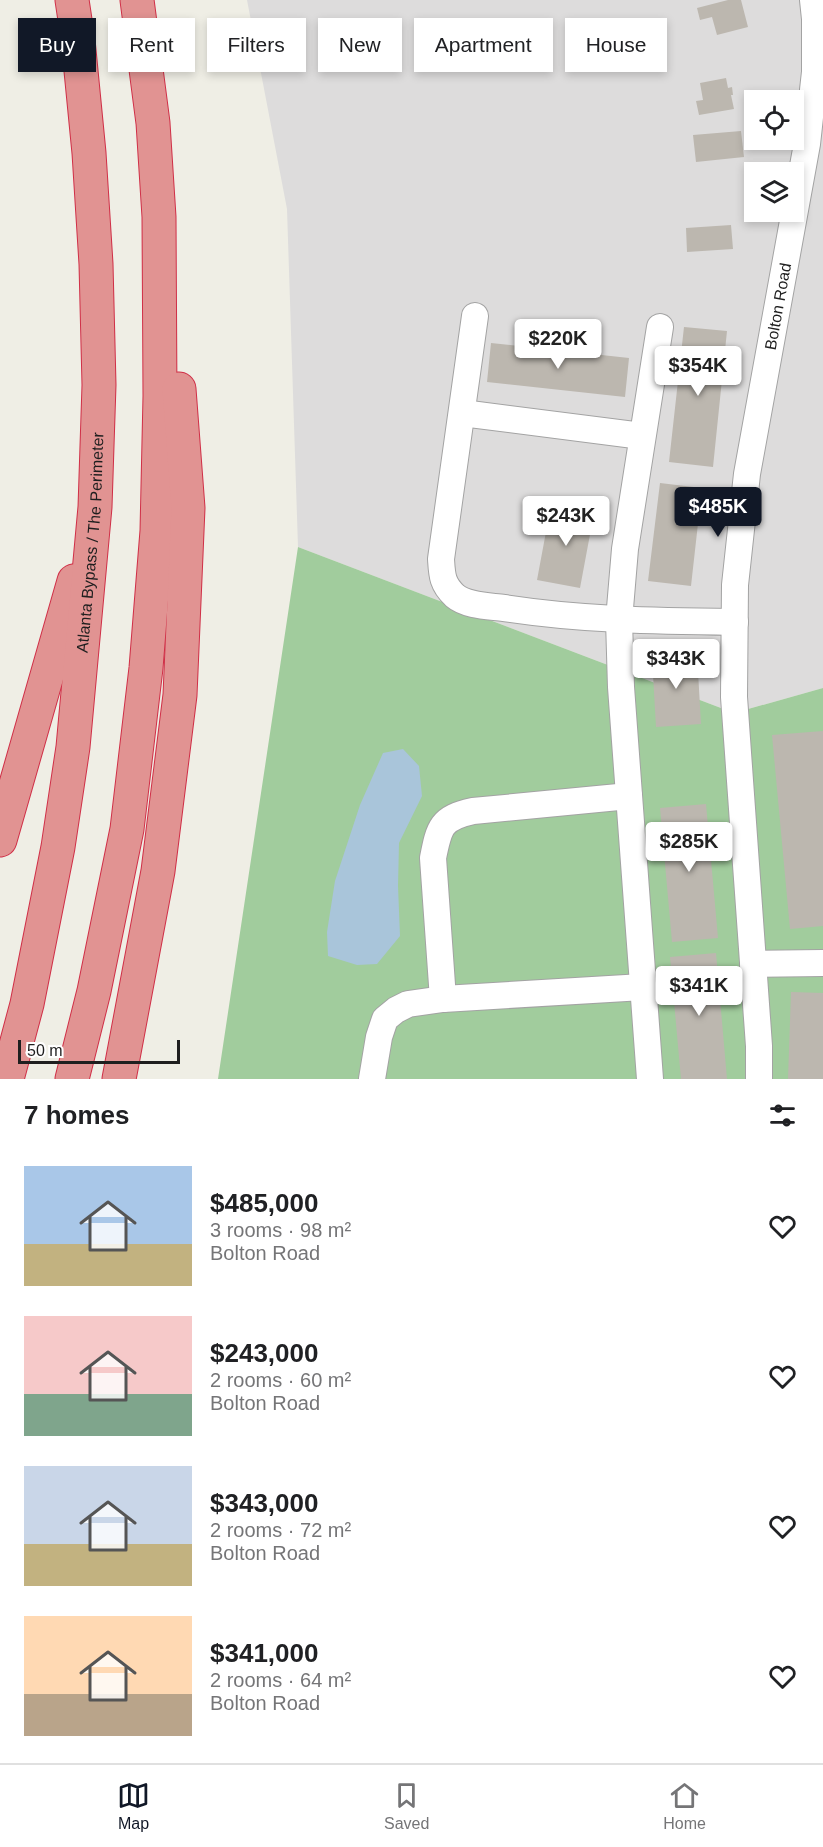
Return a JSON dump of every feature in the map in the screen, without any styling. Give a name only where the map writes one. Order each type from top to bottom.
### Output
[{"type":"highway","name":"Atlanta Bypass / The Perimeter","points":[[7,1079],[27,1004],[62,825],[74,747],[95,507],[99,385],[97,284],[89,153],[72,0]]},
{"type":"highway","points":[[72,1079],[97,980],[127,829],[146,668],[157,531],[160,396],[159,217],[153,123],[137,0]]},
{"type":"highway","points":[[119,1079],[158,871],[180,695],[188,508],[177,363],[159,217]]},
{"type":"highway","points":[[0,840],[95,507]]},
{"type":"street","name":"Bolton Road","points":[[759,1079],[759,1046],[734,697],[735,585],[747,474],[807,144],[815,72],[813,0]]},
{"type":"street","points":[[475,316],[441,559],[443,581],[457,597],[476,604],[537,613],[619,620],[735,622]]},
{"type":"street","points":[[650,1079],[621,687],[619,620],[625,549],[660,327]]},
{"type":"street","points":[[462,413],[642,436]]},
{"type":"street","points":[[443,999],[433,858],[436,839],[444,824],[455,815],[473,811],[629,796]]},
{"type":"street","points":[[753,964],[823,963]]},
{"type":"street","points":[[372,1079],[379,1037],[385,1019],[408,1004],[443,999],[643,987]]},
{"type":"shaded area","points":[[247,0],[823,0],[823,688],[734,713],[298,547],[287,209],[261,72],[306,72],[306,18],[250,18]]},
{"type":"green space","points":[[298,547],[734,713],[823,688],[823,1079],[218,1079]]},
{"type":"water","points":[[403,749],[419,766],[422,796],[399,843],[400,936],[377,964],[357,965],[328,956],[327,932],[335,881],[360,805],[383,753]]},
{"type":"building","points":[[728,0],[741,0],[748,27],[717,35],[712,17],[700,20],[697,8]]},
{"type":"building","points":[[726,78],[728,88],[732,87],[734,109],[699,115],[696,101],[703,100],[700,83]]},
{"type":"building","points":[[741,131],[744,157],[696,162],[693,135]]},
{"type":"building","points":[[731,225],[733,249],[687,252],[686,228]]},
{"type":"building","points":[[684,327],[727,331],[713,467],[669,462]]},
{"type":"building","points":[[491,343],[629,358],[625,397],[487,382]]},
{"type":"building","points":[[660,483],[702,488],[691,586],[648,581]]},
{"type":"building","points":[[551,505],[594,513],[580,588],[537,580]]},
{"type":"building","points":[[697,654],[701,724],[656,727],[652,657]]},
{"type":"building","points":[[823,731],[823,926],[790,929],[772,735]]},
{"type":"building","points":[[706,804],[718,938],[672,942],[660,808]]},
{"type":"building","points":[[716,953],[727,1079],[681,1079],[670,957]]},
{"type":"building","points":[[791,992],[823,993],[823,1079],[788,1079]]}]
